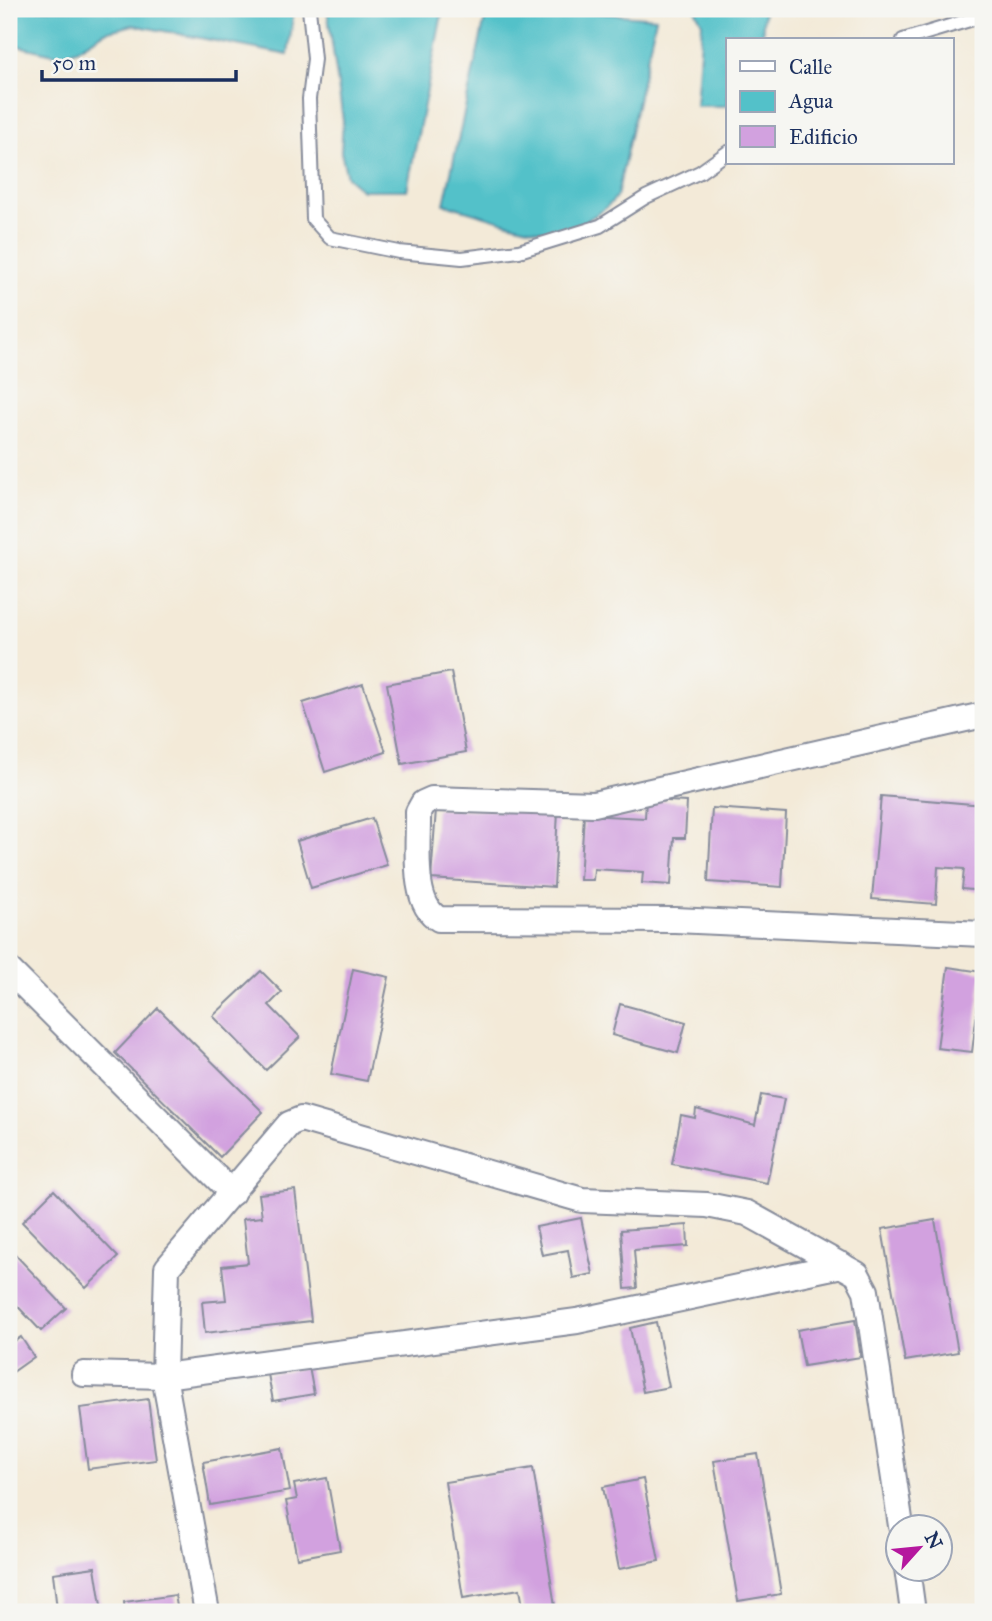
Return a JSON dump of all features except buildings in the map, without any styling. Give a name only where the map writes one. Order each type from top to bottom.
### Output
[{"type":"street","points":[[983,715],[594,804],[432,799],[423,803],[418,812],[420,897],[427,912],[439,919],[675,920],[983,934]]},
{"type":"street","points":[[9,970],[232,1193]]},
{"type":"street","points":[[207,1612],[164,1376],[167,1268],[289,1124],[301,1119],[582,1200],[707,1205],[747,1213],[857,1274],[866,1291],[899,1512]]},
{"type":"street","points":[[84,1374],[164,1376],[577,1321],[842,1265]]},
{"type":"street","points":[[909,1582],[913,1612]]},
{"type":"lane","points":[[309,9],[314,60],[309,99],[313,219],[330,238],[399,252],[462,258],[519,251],[600,226],[646,197],[700,172],[726,153]]},
{"type":"lane","points":[[910,38],[983,16]]},
{"type":"water","points":[[9,9],[294,9],[288,55],[133,25],[105,32],[76,50],[58,55],[9,44]]},
{"type":"water","points":[[327,9],[443,9],[407,190],[362,190],[347,177],[341,152],[343,120]]},
{"type":"water","points":[[487,9],[550,9],[656,18],[617,196],[597,214],[568,229],[559,232],[538,230],[444,204]]},
{"type":"water","points":[[695,9],[764,9],[762,38],[726,38],[726,106],[696,106],[702,23]]}]
